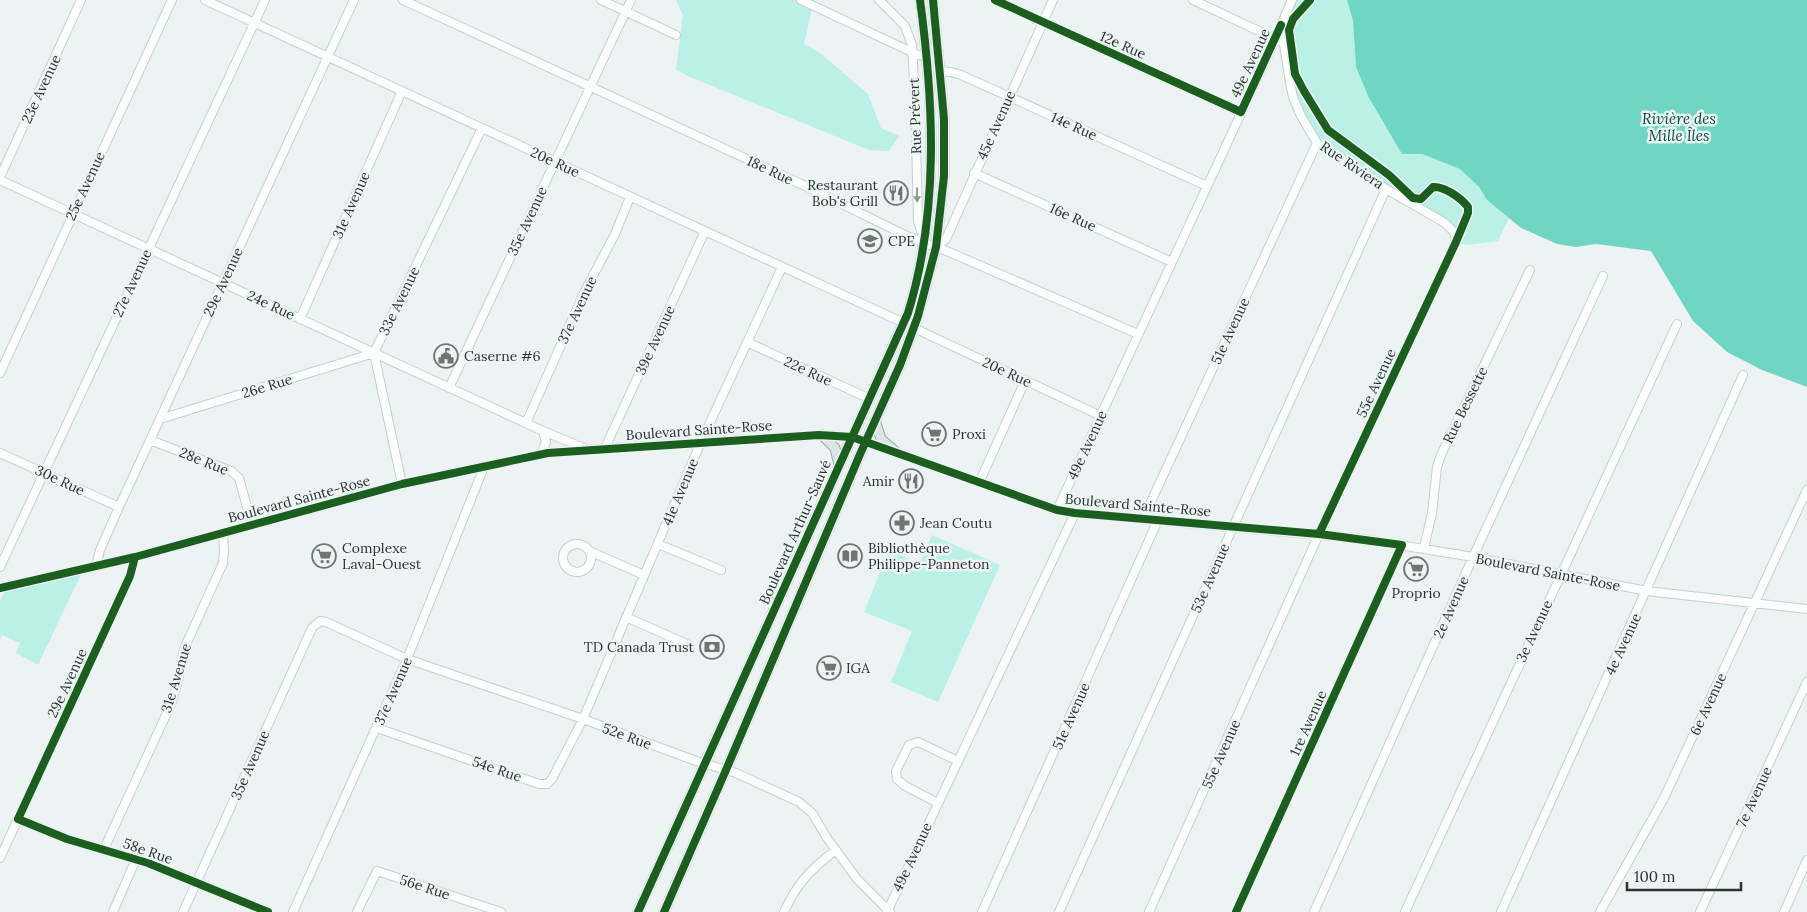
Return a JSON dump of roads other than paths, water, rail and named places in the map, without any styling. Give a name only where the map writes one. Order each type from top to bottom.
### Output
[{"type":"main road","name":"Boulevard Arthur-Sauvé","points":[[638,912],[870,400],[904,323],[915,288],[923,255],[931,166],[931,120],[927,56],[920,0]]},
{"type":"main road","name":"Boulevard Arthur-Sauvé","points":[[664,912],[914,328],[936,247],[943,188],[944,158],[940,72],[933,0]]},
{"type":"main road","points":[[875,420],[881,439],[897,454]]},
{"type":"main road","points":[[822,435],[835,448],[839,465]]},
{"type":"street","name":"23e Avenue","points":[[0,178],[81,0]]},
{"type":"street","name":"25e Avenue","points":[[0,373],[172,0]]},
{"type":"street","name":"20e Rue","points":[[205,0],[904,323]]},
{"type":"street","name":"27e Avenue","points":[[0,567],[265,0]]},
{"type":"street","name":"29e Avenue","points":[[96,566],[100,550],[119,507],[354,0]]},
{"type":"street","name":"18e Rue","points":[[404,0],[909,237],[1138,334]]},
{"type":"street","points":[[601,0],[676,35]]},
{"type":"street","name":"35e Avenue","points":[[449,388],[631,0]]},
{"type":"street","points":[[801,0],[920,56],[927,56]]},
{"type":"street","name":"Rue Prévert","points":[[879,0],[905,26],[911,39],[918,221],[924,242]]},
{"type":"street","name":"12e Rue","points":[[995,0],[1241,112]]},
{"type":"street","name":"45e Avenue","points":[[936,247],[946,239],[1053,0]]},
{"type":"street","points":[[1193,0],[1284,43]]},
{"type":"street","name":"Rue Riviera","points":[[1292,0],[1282,25],[1293,97],[1301,116],[1317,143],[1386,189],[1444,223],[1454,232],[1456,242]]},
{"type":"street","name":"49e Avenue","points":[[1057,510],[1282,25]]},
{"type":"street","name":"14e Rue","points":[[940,72],[951,72],[961,75],[1207,186]]},
{"type":"street","name":"31e Avenue","points":[[300,319],[402,91]]},
{"type":"street","name":"33e Avenue","points":[[402,484],[374,353],[482,128]]},
{"type":"street","name":"51e Avenue","points":[[1144,519],[1317,143]]},
{"type":"street","name":"16e Rue","points":[[974,173],[1172,262]]},
{"type":"street","name":"24e Rue","points":[[0,178],[449,388],[589,450]]},
{"type":"street","name":"53e Avenue","points":[[1059,912],[1386,189]]},
{"type":"street","name":"37e Avenue","points":[[526,423],[585,291],[615,234],[630,197]]},
{"type":"street","name":"39e Avenue","points":[[606,448],[705,231]]},
{"type":"street","name":"55e Avenue","points":[[1149,912],[1319,534],[1456,242]]},
{"type":"street","name":"41e Avenue","points":[[583,719],[700,442],[782,266]]},
{"type":"street","name":"Rue Bessette","points":[[1424,548],[1432,514],[1437,467],[1441,455],[1530,270]]},
{"type":"street","name":"2e Avenue","points":[[1314,912],[1473,557],[1603,276]]},
{"type":"street","name":"3e Avenue","points":[[1405,912],[1677,324]]},
{"type":"street","name":"20e Rue","points":[[914,328],[1100,416]]},
{"type":"street","name":"22e Rue","points":[[747,342],[870,400]]},
{"type":"street","name":"26e Rue","points":[[160,419],[374,353]]},
{"type":"street","name":"4e Avenue","points":[[1500,912],[1647,592],[1743,375]]},
{"type":"street","points":[[978,483],[1025,381]]},
{"type":"street","points":[[541,455],[546,442],[543,431]]},
{"type":"street","name":"Boulevard Sainte-Rose","points":[[0,588],[135,557],[402,484],[541,455],[606,448],[822,435],[852,437],[978,483],[1074,514],[1319,534],[1424,548],[1647,592],[1807,609]]},
{"type":"street","name":"28e Rue","points":[[150,440],[231,471],[239,478],[252,525]]},
{"type":"street","name":"30e Rue","points":[[0,453],[119,507]]},
{"type":"street","name":"37e Avenue","points":[[293,912],[407,659],[484,467]]},
{"type":"street","name":"6e Avenue","points":[[1600,912],[1664,798],[1807,490]]},
{"type":"street","name":"49e Avenue","points":[[888,911],[1074,514]]},
{"type":"street","name":"51e Avenue","points":[[982,912],[1158,520]]},
{"type":"street","name":"31e Avenue","points":[[104,849],[172,702],[184,649],[223,562],[222,532]]},
{"type":"street","points":[[658,544],[721,570]]},
{"type":"street","name":"1re Avenue","points":[[1236,912],[1402,545]]},
{"type":"street","points":[[589,551],[644,575]]},
{"type":"street","name":"29e Avenue","points":[[0,858],[130,576],[135,557]]},
{"type":"street","points":[[626,616],[689,645]]},
{"type":"street","name":"35e Avenue","points":[[183,912],[312,628],[320,621]]},
{"type":"street","name":"52e Rue","points":[[320,621],[340,628],[407,659],[726,770],[806,807],[857,878],[888,911]]},
{"type":"street","name":"7e Avenue","points":[[1700,912],[1807,682]]},
{"type":"street","name":"54e Rue","points":[[377,728],[539,784],[547,784],[552,779],[583,719]]},
{"type":"street","points":[[938,803],[897,779],[896,771],[909,745],[918,742],[958,761]]},
{"type":"street","name":"58e Rue","points":[[18,819],[67,839],[136,859],[268,912]]},
{"type":"street","points":[[784,912],[805,876],[836,850]]},
{"type":"street","points":[[113,912],[136,859]]},
{"type":"street","points":[[1784,912],[1807,860]]},
{"type":"street","name":"56e Rue","points":[[357,912],[377,871],[501,912]]},
{"type":"water","name":"Rivière des Mille Îles","points":[[1347,0],[1807,0],[1807,387],[1762,370],[1727,352],[1693,321],[1651,251],[1596,244],[1576,247],[1557,244],[1521,228],[1487,200],[1479,187],[1460,169],[1422,154],[1402,154],[1368,96],[1356,67],[1353,21]]},
{"type":"place","name":"Restaurant Bob's Grill","points":[[896,193]]},
{"type":"place","name":"CPE","points":[[870,241]]},
{"type":"place","name":"Caserne #6","points":[[446,356]]},
{"type":"place","name":"Proxi","points":[[934,434]]},
{"type":"place","name":"Amir","points":[[911,481]]},
{"type":"place","name":"Jean Coutu","points":[[902,523]]},
{"type":"place","name":"Complexe Laval-Ouest","points":[[324,556]]},
{"type":"place","name":"Bibliothèque Philippe-Panneton","points":[[850,556]]},
{"type":"place","name":"Proprio","points":[[1416,569]]},
{"type":"place","name":"TD Canada Trust","points":[[712,647]]},
{"type":"place","name":"IGA","points":[[829,668]]}]
